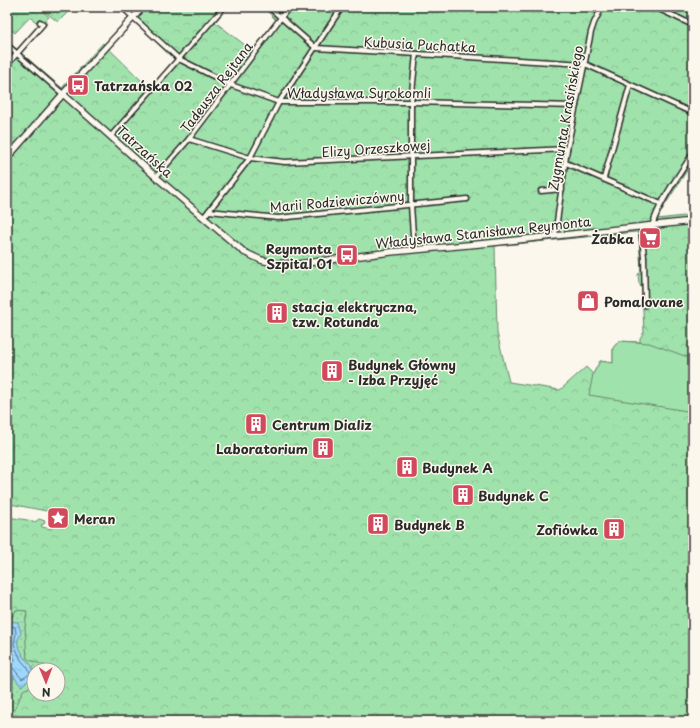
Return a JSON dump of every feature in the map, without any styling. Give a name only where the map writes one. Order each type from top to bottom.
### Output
[{"type":"street","name":"Władysława Syrokomli","points":[[122,7],[179,59],[231,85],[280,102],[411,102],[576,106]]},
{"type":"street","points":[[7,158],[63,94],[143,7]]},
{"type":"street","points":[[111,136],[224,7]]},
{"type":"street","points":[[269,7],[316,48]]},
{"type":"street","name":"Tadeusza Rejtana","points":[[156,176],[189,139],[289,7]]},
{"type":"street","points":[[204,217],[250,158],[280,102],[342,7]]},
{"type":"street","name":"Zygmunta Krasińskiego","points":[[555,236],[567,149],[594,23],[602,7]]},
{"type":"street","points":[[655,7],[693,25]]},
{"type":"street","points":[[7,65],[43,24],[40,22]]},
{"type":"street","name":"Tatrzańska","points":[[7,45],[244,252],[261,260],[274,263]]},
{"type":"street","name":"Kubusia Puchatka","points":[[316,48],[585,64]]},
{"type":"street","points":[[414,250],[411,204],[411,102],[416,54]]},
{"type":"street","points":[[585,64],[693,113]]},
{"type":"street","points":[[604,178],[630,85]]},
{"type":"street","name":"Elizy Orzeszkowej","points":[[189,139],[250,158],[285,162],[318,162],[411,155],[567,149]]},
{"type":"street","points":[[652,226],[661,204],[693,153]]},
{"type":"street","points":[[566,163],[604,178],[661,204]]},
{"type":"street","points":[[541,191],[562,189]]},
{"type":"street","name":"Marii Rodziewiczówny","points":[[209,211],[278,218],[467,199]]},
{"type":"street","name":"Władysława Stanisława Reymonta","points":[[274,263],[298,264],[414,250],[693,221]]},
{"type":"street","points":[[641,227],[644,257],[645,305]]},
{"type":"green space","points":[[7,7],[38,7],[49,17],[44,22],[39,19],[36,22],[30,17],[15,33],[7,26]]},
{"type":"green space","points":[[39,7],[73,7],[58,22]]},
{"type":"green space","points":[[135,7],[227,7],[215,22],[254,52],[277,21],[263,7],[693,7],[693,161],[657,219],[693,215],[693,721],[7,721],[15,709],[23,690],[26,689],[26,702],[66,702],[66,662],[35,662],[27,659],[25,628],[27,611],[16,610],[7,626],[7,517],[35,522],[39,519],[45,521],[44,524],[41,525],[42,527],[51,529],[58,520],[57,513],[10,504],[7,505],[7,41],[62,88],[103,43],[149,88],[175,60],[128,15]],"holes":[[[636,232],[639,234],[641,273],[638,274],[639,283],[642,289],[644,332],[640,338],[640,342],[619,341],[613,348],[613,363],[600,361],[593,374],[586,367],[560,390],[509,382],[497,333],[495,246]]]},
{"type":"green space","points":[[619,341],[649,343],[693,359],[693,412],[589,395],[593,374],[600,361],[613,363],[613,348]]},
{"type":"green space","points":[[16,610],[27,611],[25,628],[44,662],[26,662],[26,689],[23,691],[15,709],[7,719],[7,689],[13,690],[7,626]]},
{"type":"water","points":[[7,621],[18,622],[21,633],[17,642],[24,658],[28,662],[26,662],[26,682],[21,686],[7,669]]},
{"type":"waterway","points":[[12,689],[14,676]]},
{"type":"waterway","points":[[7,718],[10,694]]},
{"type":"place","name":"Tatrzańska 02","points":[[78,85]]},
{"type":"place","name":"Żabka","points":[[650,238]]},
{"type":"place","name":"Reymonta Szpital 01","points":[[347,255]]},
{"type":"place","name":"Pomalovane","points":[[588,301]]},
{"type":"place","name":"stacja elektryczna, tzw. Rotunda","points":[[277,313]]},
{"type":"place","name":"Budynek Główny - Izba Przyjęć","points":[[332,371]]},
{"type":"place","name":"Centrum Dializ","points":[[256,424]]},
{"type":"place","name":"Laboratorium","points":[[323,448]]},
{"type":"place","name":"Budynek A","points":[[407,467]]},
{"type":"place","name":"Budynek C","points":[[463,495]]},
{"type":"place","name":"Meran","points":[[58,518]]},
{"type":"place","name":"Budynek B","points":[[378,524]]},
{"type":"place","name":"Zofiówka","points":[[614,529]]}]
